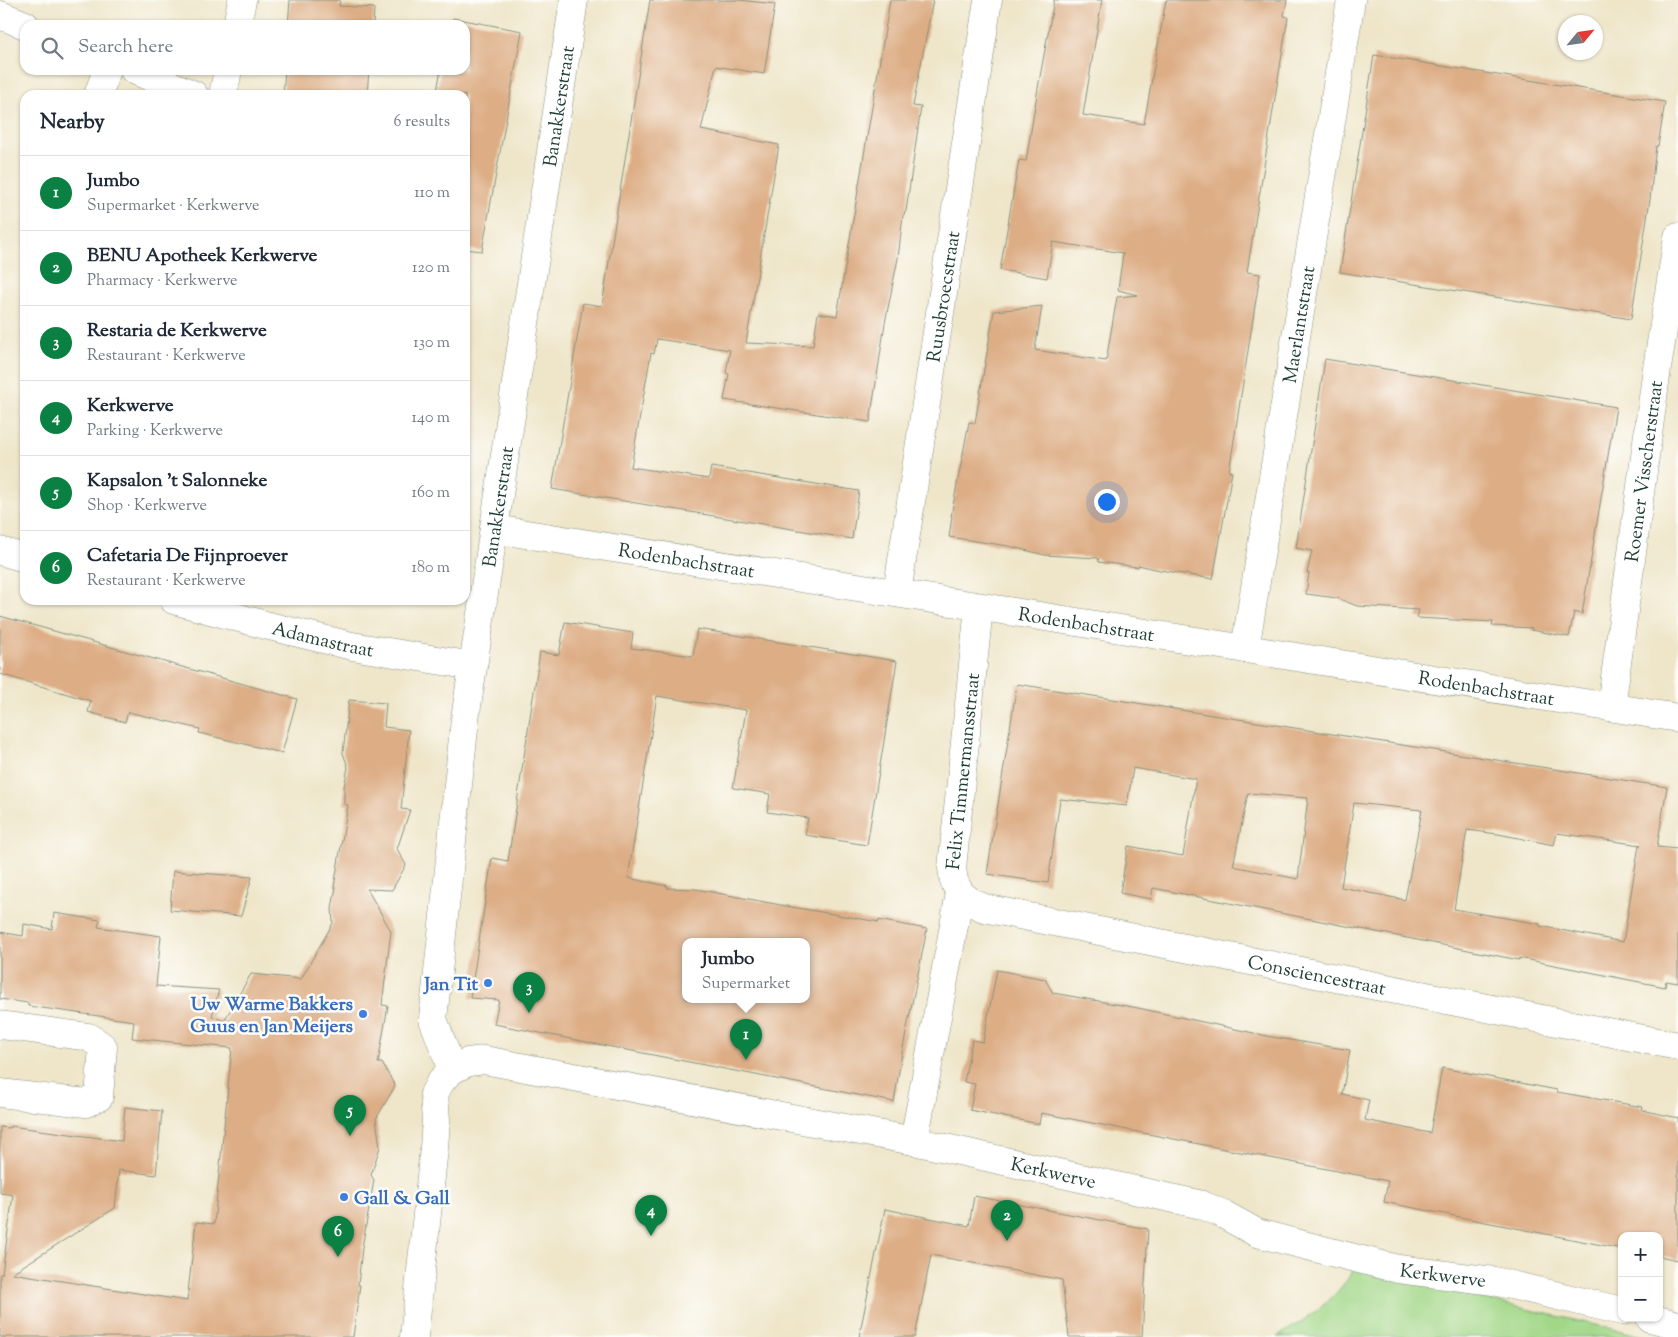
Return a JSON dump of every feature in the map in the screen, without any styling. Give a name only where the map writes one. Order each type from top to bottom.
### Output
[{"type":"street","points":[[238,20],[242,0]]},
{"type":"street","name":"Banakkerstraat","points":[[452,1070],[433,1019],[465,719],[574,0]]},
{"type":"street","name":"Ruusbroecstraat","points":[[897,593],[988,0]]},
{"type":"street","name":"Maerlantstraat","points":[[1244,649],[1351,0]]},
{"type":"street","points":[[0,15],[20,23]]},
{"type":"street","points":[[100,90],[105,75]]},
{"type":"street","points":[[146,75],[182,90]]},
{"type":"street","points":[[224,90],[227,75]]},
{"type":"street","name":"Roemer Visscherstraat","points":[[1610,707],[1657,368],[1678,237]]},
{"type":"street","name":"Rodenbachstraat","points":[[494,529],[1678,718]]},
{"type":"street","points":[[0,552],[20,557]]},
{"type":"street","name":"Adamastraat","points":[[192,605],[352,646],[473,666]]},
{"type":"street","name":"Felix Timmermansstraat","points":[[914,1141],[960,893],[954,881],[952,868],[979,606]]},
{"type":"street","name":"Consciencestraat","points":[[960,893],[971,902],[984,908],[1678,1046]]},
{"type":"street","points":[[0,1025],[89,1037],[103,1047],[98,1097],[86,1103],[0,1093]]},
{"type":"street","name":"Kerkwerve","points":[[452,1070],[468,1062],[484,1060],[914,1141],[1202,1205],[1257,1233],[1398,1269],[1494,1281],[1618,1310]]},
{"type":"street","points":[[414,1337],[434,1148],[436,1120],[434,1094],[441,1081],[452,1070]]},
{"type":"street","points":[[1663,1321],[1678,1325]]},
{"type":"green space","points":[[1355,1268],[1648,1337],[1277,1337],[1330,1299]]},
{"type":"building","points":[[290,0],[340,0],[339,6],[374,8],[373,20],[288,20]]},
{"type":"building","points":[[650,0],[739,0],[775,4],[764,74],[716,66],[701,130],[779,145],[746,343],[813,346],[818,313],[837,316],[890,0],[933,0],[913,106],[921,107],[906,211],[903,216],[898,258],[885,323],[870,422],[724,400],[729,374],[726,373],[730,350],[657,339],[654,354],[651,353],[631,467],[709,479],[711,467],[859,491],[852,539],[552,489],[583,303],[602,306]]},
{"type":"building","points":[[1054,0],[1102,0],[1083,115],[1144,124],[1166,0],[1287,0],[1284,16],[1288,17],[1247,272],[1260,274],[1229,472],[1232,472],[1213,579],[1138,565],[1138,567],[1099,562],[1098,558],[1045,555],[1008,546],[949,537],[951,516],[969,422],[975,423],[994,311],[1042,306],[1035,350],[1106,361],[1117,297],[1138,295],[1118,290],[1123,253],[1053,242],[1047,278],[1000,270],[1019,160],[1026,161]]},
{"type":"building","points":[[470,21],[522,31],[482,251],[470,250],[470,90],[437,90],[440,75],[470,75]]},
{"type":"building","points":[[1374,55],[1665,102],[1658,146],[1656,146],[1650,199],[1631,319],[1340,272]]},
{"type":"building","points":[[285,75],[369,75],[367,90],[283,90]]},
{"type":"building","points":[[1325,359],[1616,407],[1582,614],[1574,612],[1569,637],[1531,630],[1532,628],[1492,626],[1493,622],[1417,618],[1419,610],[1357,606],[1337,598],[1306,594],[1309,573],[1307,573],[1312,551],[1296,548]]},
{"type":"building","points":[[0,616],[297,699],[282,753],[199,733],[200,729],[128,712],[125,722],[88,712],[91,701],[0,674]]},
{"type":"building","points":[[565,622],[633,633],[631,648],[693,656],[697,629],[897,661],[867,845],[805,835],[808,818],[767,812],[770,794],[733,788],[746,710],[657,696],[628,878],[668,886],[667,888],[696,889],[927,929],[894,1102],[494,1024],[499,1000],[470,998],[492,858],[508,861],[540,652],[559,655]]},
{"type":"building","points":[[1017,684],[1667,787],[1657,847],[1678,849],[1678,983],[1666,981],[1665,987],[1153,888],[1151,899],[1120,893],[1128,846],[1183,856],[1196,779],[1133,768],[1127,806],[1060,799],[1048,883],[987,874]],"holes":[[[1248,793],[1308,798],[1298,879],[1233,866]],[[1354,803],[1422,810],[1405,900],[1341,887]],[[1467,830],[1554,845],[1557,833],[1641,845],[1639,845],[1623,942],[1540,926],[1540,924],[1454,909]]]},
{"type":"building","points":[[349,700],[386,703],[384,727],[409,730],[401,809],[410,810],[397,849],[406,865],[392,890],[367,889],[391,931],[382,1005],[388,1006],[378,1063],[382,1063],[395,1086],[376,1119],[380,1147],[371,1175],[374,1180],[362,1248],[358,1285],[360,1285],[353,1337],[0,1337],[0,1274],[2,1274],[13,1195],[0,1193],[0,1127],[10,1128],[10,1126],[122,1141],[125,1107],[162,1111],[156,1175],[119,1170],[115,1208],[12,1273],[187,1301],[196,1222],[214,1224],[232,1048],[132,1038],[134,1021],[28,1006],[28,1003],[0,999],[0,932],[23,936],[24,924],[52,929],[54,913],[100,920],[98,927],[161,936],[156,986],[219,990],[212,1016],[224,1021],[251,974],[301,979],[333,923],[332,908],[336,887],[334,887],[348,805],[344,804],[344,787],[348,767],[343,753]]},
{"type":"building","points":[[173,871],[252,877],[241,916],[170,910]]},
{"type":"building","points":[[997,970],[1045,979],[1053,993],[1138,1008],[1272,1037],[1350,1050],[1342,1094],[1369,1100],[1365,1120],[1430,1133],[1442,1068],[1557,1090],[1557,1092],[1643,1107],[1642,1110],[1678,1118],[1678,1260],[1663,1257],[1663,1232],[1618,1232],[1618,1248],[1384,1202],[1388,1181],[1041,1113],[1039,1124],[970,1110],[975,1084],[964,1082],[972,1040],[983,1042]]},
{"type":"building","points":[[974,1196],[1148,1229],[1142,1337],[1069,1337],[1062,1280],[931,1255],[915,1337],[859,1337],[885,1209],[969,1226]]},
{"type":"place","name":"Jan Tit","points":[[488,983]]},
{"type":"place","name":"Restaria de Kerkwerve","points":[[529,1013]]},
{"type":"place","name":"Uw Warme Bakkers Guus en Jan Meijers","points":[[363,1014]]},
{"type":"place","name":"Jumbo","points":[[746,1060]]},
{"type":"place","name":"Kapsalon 't Salonneke","points":[[350,1136]]},
{"type":"place","name":"Gall & Gall","points":[[344,1197]]},
{"type":"place","name":"Kerkwerve","points":[[651,1236]]},
{"type":"place","name":"BENU Apotheek Kerkwerve","points":[[1007,1241]]},
{"type":"place","name":"Cafetaria De Fijnproever","points":[[338,1257]]}]
